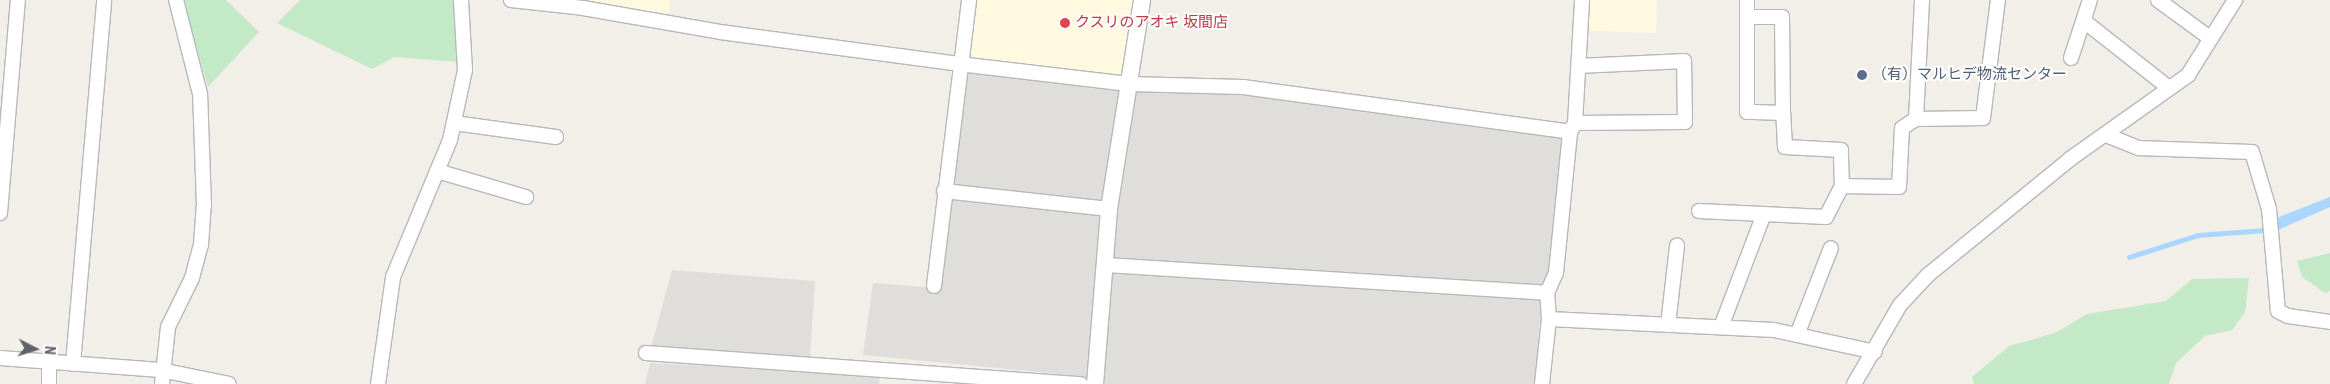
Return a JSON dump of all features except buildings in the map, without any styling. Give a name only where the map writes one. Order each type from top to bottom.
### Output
[{"type":"street","points":[[0,213],[18,0]]},
{"type":"street","points":[[73,364],[104,0]]},
{"type":"street","points":[[162,377],[168,327],[192,278],[201,245],[204,206],[200,94],[176,0]]},
{"type":"street","points":[[378,384],[393,277],[437,171],[454,122],[465,70],[461,0]]},
{"type":"street","points":[[511,0],[583,8],[720,32],[959,64],[1129,84],[1243,87],[1573,128],[1685,122],[1684,61],[1579,66]]},
{"type":"street","points":[[934,286],[959,64],[969,0]]},
{"type":"street","points":[[1095,384],[1109,209],[1142,0]]},
{"type":"street","points":[[1542,384],[1549,318],[1547,294],[1556,273],[1579,66],[1582,0]]},
{"type":"street","points":[[1747,0],[1747,112],[1783,113]]},
{"type":"street","points":[[1916,118],[1922,0]]},
{"type":"street","points":[[1842,186],[1900,187],[1902,128],[1916,118],[1983,118],[1998,0]]},
{"type":"street","points":[[2071,58],[2090,0]]},
{"type":"street","points":[[2158,0],[2210,38]]},
{"type":"street","points":[[1854,384],[1875,352],[1900,305],[1928,274],[2070,159],[2188,75],[2234,0]]},
{"type":"street","points":[[1699,210],[1826,217],[1842,186],[1841,150],[1786,148],[1783,113],[1782,17],[1748,17]]},
{"type":"street","points":[[2084,22],[2168,88]]},
{"type":"street","points":[[454,122],[556,137]]},
{"type":"street","points":[[2106,135],[2138,148],[2252,152],[2269,209],[2278,311],[2288,316],[2330,322]]},
{"type":"street","points":[[437,171],[526,197]]},
{"type":"street","points":[[944,192],[1109,209]]},
{"type":"street","points":[[1721,327],[1764,214]]},
{"type":"street","points":[[1668,325],[1677,246]]},
{"type":"street","points":[[1797,335],[1831,248]]},
{"type":"street","points":[[1105,265],[1547,294]]},
{"type":"street","points":[[1549,318],[1721,327],[1797,335],[1875,352]]},
{"type":"street","points":[[646,353],[1080,384]]},
{"type":"street","points":[[0,358],[73,364],[162,377],[229,384]]},
{"type":"street","points":[[49,362],[49,384]]},
{"type":"shaded area","points":[[552,0],[670,0],[669,14]]},
{"type":"shaded area","points":[[974,0],[1136,0],[1124,77],[965,57]]},
{"type":"shaded area","points":[[1585,0],[1657,0],[1656,33],[1585,31]]},
{"type":"shaded area","points":[[967,71],[1121,89],[1103,202],[952,185]]},
{"type":"shaded area","points":[[1132,87],[1245,91],[1565,135],[1549,269],[1543,287],[1109,261]]},
{"type":"shaded area","points":[[949,197],[1103,213],[1090,377],[863,355],[873,283],[939,288]]},
{"type":"shaded area","points":[[672,270],[815,281],[810,357],[651,347]]},
{"type":"shaded area","points":[[1111,271],[1541,300],[1535,384],[1102,384]]},
{"type":"shaded area","points":[[650,363],[880,375],[879,384],[645,384]]},
{"type":"green space","points":[[183,0],[226,0],[259,32],[208,87]]},
{"type":"green space","points":[[300,0],[455,0],[460,62],[394,57],[372,69],[277,23]]},
{"type":"green space","points":[[2330,253],[2330,291],[2325,293],[2302,277],[2297,261]]},
{"type":"green space","points":[[2249,278],[2245,312],[2232,330],[2205,336],[2176,363],[2169,384],[1974,384],[1972,377],[2009,346],[2055,333],[2087,314],[2166,301],[2192,279]]},
{"type":"water","points":[[2330,197],[2330,207],[2267,235],[2264,223]]},
{"type":"waterway","points":[[2129,257],[2198,235],[2265,230]]},
{"type":"place","name":"クスリのアオキ 坂間店","points":[[1065,23]]},
{"type":"place","name":"（有）マルヒデ物流センター","points":[[1862,75]]}]
